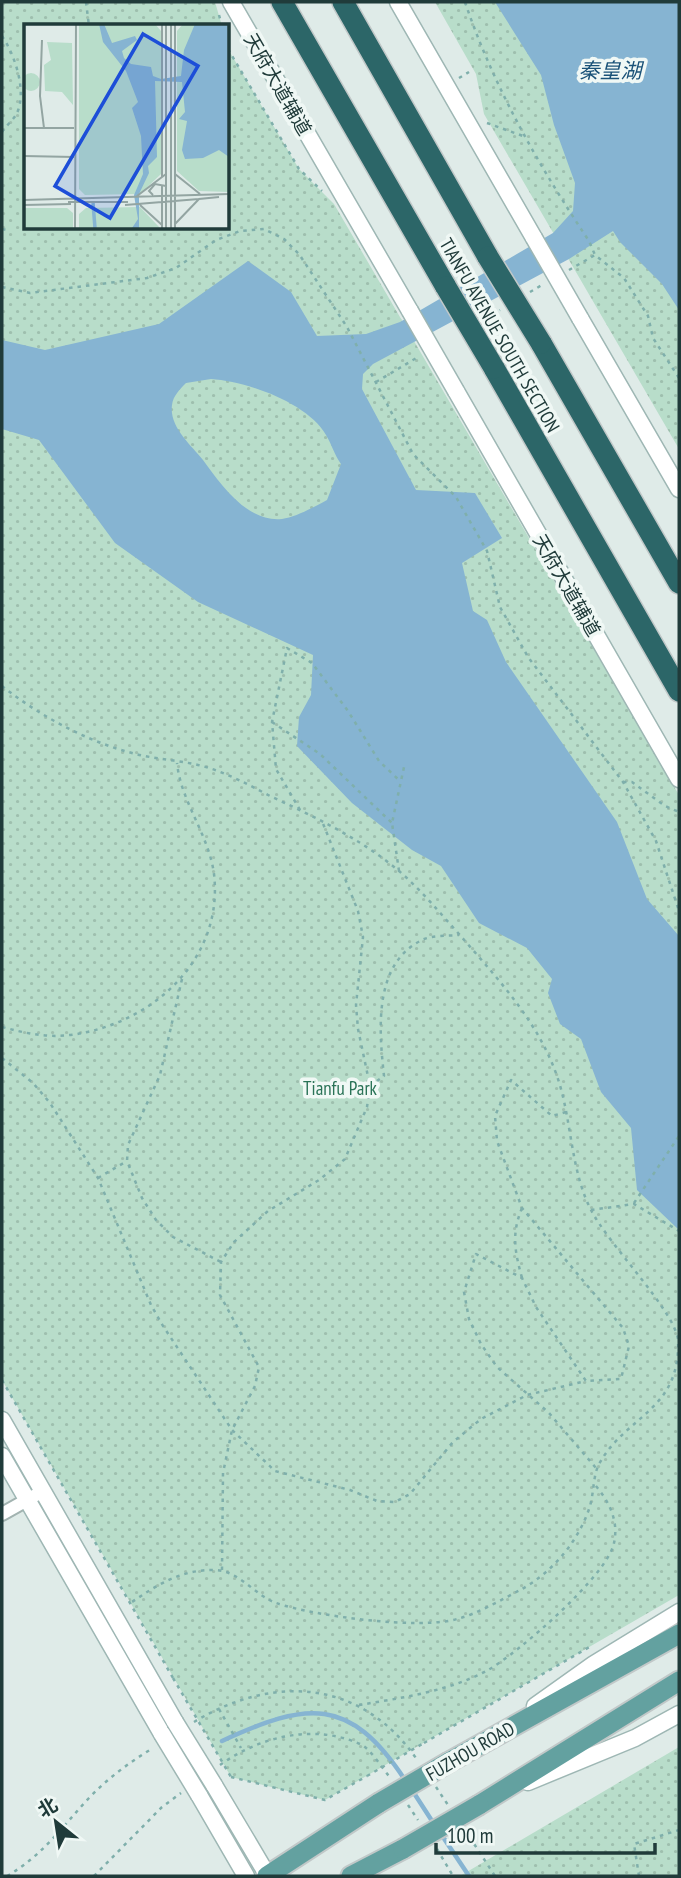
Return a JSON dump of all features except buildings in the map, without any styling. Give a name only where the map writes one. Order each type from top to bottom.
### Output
[{"type":"highway","name":"TIANFU AVENUE SOUTH SECTION","points":[[282,2],[679,691]]},
{"type":"highway","name":"TIANFU AVENUE SOUTH SECTION","points":[[343,2],[488,257],[541,342],[679,583]]},
{"type":"main road","name":"FUZHOU ROAD","points":[[268,1876],[379,1803],[679,1634]]},
{"type":"main road","points":[[351,1876],[503,1792],[679,1681]]},
{"type":"street","name":"天府大道辅道","points":[[231,2],[679,779]]},
{"type":"street","points":[[398,2],[679,489]]},
{"type":"street","points":[[2,1420],[175,1722],[213,1778],[268,1876]]},
{"type":"street","points":[[2,1456],[246,1876]]},
{"type":"street","points":[[2,1514],[43,1491]]},
{"type":"street","points":[[477,1746],[594,1664],[679,1612]]},
{"type":"street","points":[[503,1792],[635,1738],[679,1714]]},
{"type":"path","points":[[86,2],[89,24]]},
{"type":"path","points":[[465,2],[492,71],[525,137],[595,255]]},
{"type":"path","points":[[2,36],[12,54],[19,94],[17,113],[2,132]]},
{"type":"path","points":[[229,51],[299,169],[326,195]]},
{"type":"path","points":[[456,79],[469,72]]},
{"type":"path","points":[[257,97],[264,93]]},
{"type":"path","points":[[480,121],[525,137]]},
{"type":"path","points":[[2,229],[7,230]]},
{"type":"path","points":[[2,287],[30,293],[147,278],[176,268],[216,240],[240,230],[264,229],[284,239],[299,254],[347,327],[413,454],[456,497],[487,551],[500,607],[528,657],[623,782],[656,841],[679,911]]},
{"type":"path","points":[[300,810],[276,769],[272,722],[287,648],[312,663],[348,711],[379,761],[400,781]]},
{"type":"path","points":[[2,686],[43,715],[89,738],[131,753],[206,767],[240,780],[321,819],[399,871],[519,1005],[557,1074],[580,1181],[591,1210],[607,1237],[667,1314],[678,1339],[677,1378],[670,1393],[610,1448],[596,1469],[595,1485],[581,1530],[544,1575],[519,1591],[459,1619],[388,1621],[274,1602],[222,1570],[189,1572],[166,1580],[129,1604]]},
{"type":"path","points":[[272,722],[320,754],[391,822]]},
{"type":"path","points":[[2,1027],[38,1036],[97,1031],[161,1000],[183,979],[202,946],[213,912],[214,873],[201,833],[179,784],[177,762]]},
{"type":"path","points":[[399,871],[391,822],[404,767]]},
{"type":"path","points":[[623,782],[632,782],[665,806],[679,812]]},
{"type":"path","points":[[222,1570],[223,1473],[232,1430],[255,1386],[259,1367],[220,1295],[221,1262],[234,1242],[268,1211],[319,1180],[345,1159],[367,1107],[370,1086],[357,1017],[363,937],[358,911],[321,819]]},
{"type":"path","points":[[370,1086],[384,1076],[382,1001],[393,963],[423,939],[459,935]]},
{"type":"path","points":[[183,979],[160,1075],[128,1145],[127,1161],[142,1198],[156,1220],[173,1237],[221,1262]]},
{"type":"path","points":[[2,1058],[50,1103],[97,1178],[151,1305],[232,1430],[275,1471],[350,1490],[377,1501],[395,1502],[410,1494],[462,1434],[481,1419],[527,1395],[586,1381],[621,1379],[629,1346],[623,1328],[522,1208],[497,1142],[495,1116],[511,1080],[552,1116],[566,1112]]},
{"type":"path","points":[[634,1204],[679,1136]]},
{"type":"path","points":[[97,1178],[127,1161]]},
{"type":"path","points":[[591,1210],[634,1204],[679,1231]]},
{"type":"path","points":[[522,1208],[514,1228],[515,1249],[522,1278],[536,1307],[586,1381]]},
{"type":"path","points":[[522,1278],[476,1254],[464,1292],[469,1319],[481,1344],[497,1367],[549,1413],[596,1469]]},
{"type":"path","points":[[2,1380],[231,1777],[325,1800],[598,1642]]},
{"type":"path","points":[[359,1705],[444,1687],[486,1671],[519,1650],[605,1566],[616,1532],[607,1499],[595,1485]]},
{"type":"path","points":[[219,1709],[242,1749]]},
{"type":"path","points":[[213,1778],[242,1749],[285,1735],[323,1734],[362,1744],[390,1777]]},
{"type":"path","points":[[94,1876],[162,1807],[182,1793]]},
{"type":"path","points":[[405,1801],[420,1824]]},
{"type":"path","points":[[639,1876],[634,1844],[679,1830]]},
{"type":"path","points":[[436,1848],[453,1876]]},
{"type":"green space","name":"Tianfu Park","points":[[2,2],[215,2],[221,24],[24,24],[24,229],[229,229],[229,51],[299,169],[334,204],[679,795],[679,1595],[325,1800],[231,1777],[2,1380]]},
{"type":"green space","points":[[435,2],[679,2],[679,449],[484,114],[476,74]]},
{"type":"green space","points":[[679,1747],[679,1876],[460,1876]]},
{"type":"water","name":"秦皇湖","points":[[495,2],[679,2],[679,310],[662,284],[620,242],[613,231],[569,259],[373,364],[363,374],[362,389],[416,490],[475,493],[502,538],[462,563],[473,611],[487,620],[506,662],[617,822],[647,899],[679,936],[679,1230],[637,1190],[631,1128],[601,1092],[581,1039],[560,1024],[548,993],[552,979],[527,948],[479,923],[441,866],[412,850],[352,803],[297,746],[299,717],[311,695],[313,655],[198,602],[115,543],[39,440],[2,429],[2,340],[45,350],[159,324],[248,261],[291,292],[317,336],[366,334],[400,322],[553,233],[573,211],[575,183],[554,125],[541,75]],"holes":[[[211,379],[275,396],[317,423],[341,464],[327,500],[293,516],[269,519],[246,508],[226,490],[177,428],[172,413],[174,399],[186,383]]]},
{"type":"waterway","points":[[222,1741],[279,1719],[302,1714],[324,1714],[345,1720],[365,1733],[385,1752],[405,1780]]},
{"type":"waterway","points":[[412,1790],[434,1824]]},
{"type":"waterway","points":[[441,1834],[469,1876]]}]
